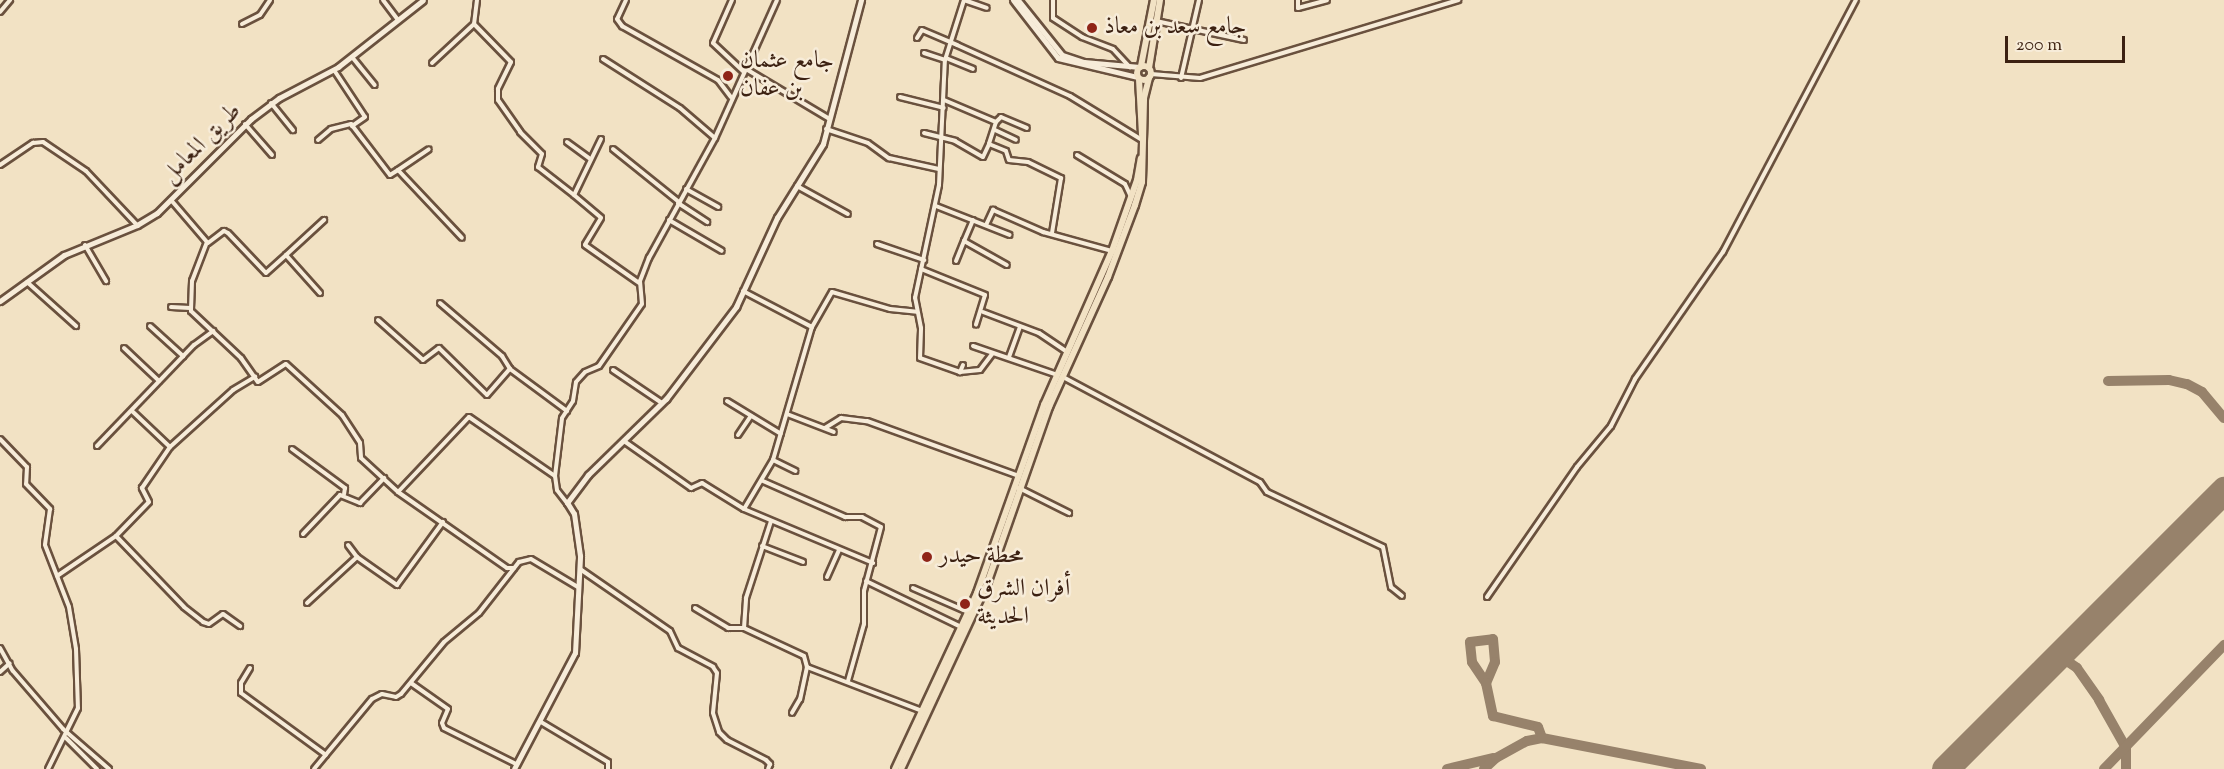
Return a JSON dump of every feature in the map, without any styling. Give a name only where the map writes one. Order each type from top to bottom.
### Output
[{"type":"main road","name":"طريق المعامل","points":[[0,301],[85,245],[137,225],[171,200],[245,124],[271,103],[334,70],[423,0]]},
{"type":"main road","points":[[1013,0],[1058,58],[1138,78],[1150,73]]},
{"type":"main road","points":[[1018,0],[1062,55],[1130,68],[1140,66],[1150,73]]},
{"type":"main road","points":[[1018,488],[1020,476],[1059,376],[1142,182],[1144,98],[1150,73],[1155,18],[1154,0]]},
{"type":"main road","points":[[895,769],[980,594],[1066,352],[1077,336],[1112,269],[1132,202],[1142,140],[1138,78],[1140,66],[1160,0]]},
{"type":"main road","points":[[901,769],[968,613],[980,594]]},
{"type":"street","points":[[0,12],[10,0]]},
{"type":"street","points":[[242,24],[260,15],[270,0]]},
{"type":"street","points":[[383,0],[399,20]]},
{"type":"street","points":[[432,63],[474,24],[477,0]]},
{"type":"street","points":[[626,0],[617,19],[622,26],[718,80],[732,97]]},
{"type":"street","points":[[732,0],[713,43],[745,71],[828,118]]},
{"type":"street","points":[[411,683],[448,709],[442,723],[444,728],[515,767],[541,722],[575,653],[580,568],[577,528],[567,503],[557,490],[555,476],[562,418],[567,411],[577,379],[599,366],[642,304],[640,283],[669,220],[715,138],[777,0]]},
{"type":"street","points":[[567,503],[579,485],[663,403],[722,331],[797,186],[818,155],[861,0]]},
{"type":"street","points":[[987,8],[964,0],[945,59],[943,138],[936,206],[915,291],[920,358],[960,372],[980,370],[993,353]]},
{"type":"street","points":[[1053,0],[1053,18],[1082,37],[1113,49],[1130,68]]},
{"type":"street","points":[[1181,78],[1199,0]]},
{"type":"street","points":[[1298,0],[1298,8],[1327,0]]},
{"type":"street","points":[[1435,7],[1439,0]]},
{"type":"street","points":[[1150,73],[1181,78],[1200,78],[1459,0]]},
{"type":"street","points":[[1486,597],[1577,467],[1611,426],[1635,379],[1723,252],[1856,0]]},
{"type":"street","points":[[1155,18],[1244,40]]},
{"type":"street","points":[[474,24],[510,58],[497,95],[501,104],[542,154],[538,167],[601,218],[585,245],[589,252],[640,283]]},
{"type":"street","points":[[917,38],[922,30],[1070,96],[1142,140]]},
{"type":"street","points":[[924,53],[973,69]]},
{"type":"street","points":[[352,57],[375,85]]},
{"type":"street","points":[[603,59],[680,108],[715,138]]},
{"type":"street","points":[[334,70],[365,117],[352,126]]},
{"type":"street","points":[[900,97],[944,108]]},
{"type":"street","points":[[944,100],[996,122]]},
{"type":"street","points":[[271,103],[293,130]]},
{"type":"street","points":[[924,133],[943,138],[983,157],[995,130],[996,122],[1001,117],[1026,128]]},
{"type":"street","points":[[318,140],[343,123],[352,126],[390,175],[429,149]]},
{"type":"street","points":[[245,124],[272,155]]},
{"type":"street","points":[[826,129],[868,142],[889,158],[939,169]]},
{"type":"street","points":[[995,130],[1016,140]]},
{"type":"street","points":[[574,195],[601,139]]},
{"type":"street","points":[[0,165],[33,142],[43,142],[86,171],[137,225]]},
{"type":"street","points":[[567,142],[590,159]]},
{"type":"street","points":[[989,144],[1006,150],[1010,160],[1007,167]]},
{"type":"street","points":[[613,149],[678,203],[707,222]]},
{"type":"street","points":[[1077,155],[1125,184],[1132,202]]},
{"type":"street","points":[[1010,160],[1028,162],[1061,178],[1052,233]]},
{"type":"street","points":[[398,170],[462,238]]},
{"type":"street","points":[[797,186],[848,214]]},
{"type":"street","points":[[686,189],[718,207]]},
{"type":"street","points":[[171,200],[207,243]]},
{"type":"street","points":[[936,206],[1010,235]]},
{"type":"street","points":[[986,225],[993,210],[1052,233],[1112,251]]},
{"type":"street","points":[[190,308],[194,270],[207,243],[224,231],[266,273],[324,220]]},
{"type":"street","points":[[669,220],[722,251]]},
{"type":"street","points":[[956,261],[973,220]]},
{"type":"street","points":[[964,241],[1007,265]]},
{"type":"street","points":[[877,243],[924,260]]},
{"type":"street","points":[[85,245],[106,281]]},
{"type":"street","points":[[286,255],[320,293]]},
{"type":"street","points":[[921,269],[985,295],[983,312],[976,325]]},
{"type":"street","points":[[27,282],[76,326]]},
{"type":"street","points":[[743,291],[812,327]]},
{"type":"street","points":[[744,509],[763,481],[773,460],[812,327],[832,292],[890,309],[917,312]]},
{"type":"street","points":[[440,303],[502,356],[510,369],[567,411]]},
{"type":"street","points":[[171,307],[190,308],[261,382],[280,364],[287,364],[342,415],[360,443],[361,458],[398,492],[507,568],[514,568]]},
{"type":"street","points":[[983,312],[1045,335],[1066,352]]},
{"type":"street","points":[[378,320],[423,360],[439,348],[487,395],[510,369]]},
{"type":"street","points":[[150,326],[183,356]]},
{"type":"street","points":[[1009,357],[1020,327]]},
{"type":"street","points":[[97,446],[183,356],[213,331]]},
{"type":"street","points":[[973,346],[1059,376],[1260,482],[1267,492],[1383,546],[1391,586],[1402,596]]},
{"type":"street","points":[[124,348],[159,381]]},
{"type":"street","points":[[960,372],[963,365]]},
{"type":"street","points":[[613,370],[663,403]]},
{"type":"street","points":[[57,576],[116,536],[149,502],[142,488],[170,447],[233,390],[255,377]]},
{"type":"street","points":[[727,401],[781,434]]},
{"type":"street","points":[[132,411],[170,447]]},
{"type":"street","points":[[787,414],[834,432]]},
{"type":"street","points":[[738,435],[751,416]]},
{"type":"street","points":[[398,492],[469,417],[555,476]]},
{"type":"street","points":[[825,428],[841,418],[867,421],[1020,476]]},
{"type":"street","points":[[0,439],[27,467],[26,484],[50,508],[45,545],[70,615],[76,649],[78,703],[67,736],[48,769]]},
{"type":"street","points":[[624,441],[691,488],[702,483],[744,509],[873,563]]},
{"type":"street","points":[[292,448],[345,488],[344,494],[303,534]]},
{"type":"street","points":[[773,460],[796,471]]},
{"type":"street","points":[[344,494],[360,503],[384,478]]},
{"type":"street","points":[[763,481],[845,517],[862,518],[880,525],[873,563],[866,581],[864,624],[848,681]]},
{"type":"street","points":[[1018,488],[1069,513]]},
{"type":"street","points":[[744,628],[746,598],[771,521]]},
{"type":"street","points":[[348,545],[357,556],[398,585],[443,522]]},
{"type":"street","points":[[116,536],[184,607],[203,622],[209,624],[223,614],[240,626]]},
{"type":"street","points":[[762,546],[803,562]]},
{"type":"street","points":[[827,577],[839,550]]},
{"type":"street","points":[[307,603],[335,581],[357,556]]},
{"type":"street","points":[[314,769],[372,699],[382,694],[396,697],[411,683],[444,642],[479,613],[522,560],[531,559],[578,587]]},
{"type":"street","points":[[580,568],[593,574],[624,601],[670,631],[678,648],[713,667],[717,674],[713,713],[719,732],[727,740],[766,759],[768,769]]},
{"type":"street","points":[[866,581],[962,627]]},
{"type":"street","points":[[913,588],[968,613]]},
{"type":"street","points":[[695,608],[728,628],[744,628],[804,656],[807,667],[800,699],[792,713]]},
{"type":"street","points":[[0,648],[67,736],[97,769]]},
{"type":"street","points":[[0,672],[10,663]]},
{"type":"street","points":[[807,667],[848,681],[879,698],[922,711]]},
{"type":"street","points":[[250,668],[241,683],[241,693],[326,755]]},
{"type":"street","points":[[541,722],[608,762],[608,769]]},
{"type":"street","points":[[67,736],[109,769]]},
{"type":"taxiway","points":[[2108,381],[2169,380],[2187,384],[2202,392],[2224,418]]},
{"type":"taxiway","points":[[1493,639],[1495,662],[1486,683],[1472,662],[1470,642],[1493,639]]},
{"type":"taxiway","points":[[2104,769],[2224,645]]},
{"type":"taxiway","points":[[2058,655],[2077,668],[2099,700],[2126,748],[2126,769]]},
{"type":"taxiway","points":[[1486,683],[1493,716],[1538,727],[1542,738]]},
{"type":"taxiway","points":[[1484,769],[1496,758],[1527,741],[1542,738],[1701,769]]},
{"type":"taxiway","points":[[1447,769],[1493,758]]},
{"type":"runway","points":[[1945,769],[2224,490]]},
{"type":"place","name":"جامع سعد بن معاذ","points":[[1092,28]]},
{"type":"place","name":"جامع عثمان بن عفان","points":[[728,76]]},
{"type":"place","name":"محطة حيدر","points":[[927,557]]},
{"type":"place","name":"أفران الشرق الحديثة","points":[[965,604]]}]
